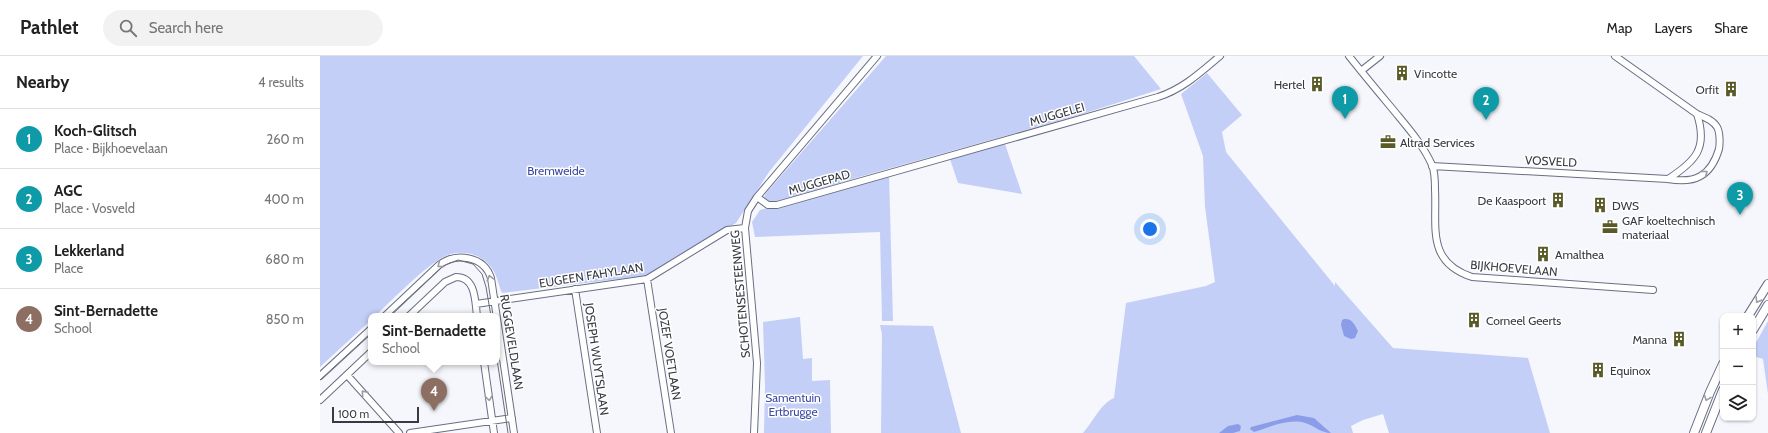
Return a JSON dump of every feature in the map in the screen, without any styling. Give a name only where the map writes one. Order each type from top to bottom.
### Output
[{"type":"main road","points":[[1750,313],[1768,284]]},
{"type":"main road","points":[[1756,325],[1768,305]]},
{"type":"main road","points":[[1694,433],[1720,370]]},
{"type":"main road","points":[[1706,433],[1720,398]]},
{"type":"street","name":"SCHOTENSESTEENWEG","points":[[754,433],[757,363],[745,228],[748,211],[757,197],[877,56]]},
{"type":"street","name":"MUGGELEI","points":[[889,173],[1170,93],[1184,86],[1220,56]]},
{"type":"street","name":"BIJKHOEVELAAN","points":[[1349,56],[1418,140],[1432,166],[1435,180],[1435,240],[1440,253],[1450,266],[1461,274],[1484,279],[1652,290]]},
{"type":"street","points":[[1361,71],[1380,56]]},
{"type":"street","name":"VOSVELD","points":[[1432,166],[1682,181],[1693,180],[1702,176],[1710,169],[1716,159],[1720,145],[1717,127],[1709,119],[1697,114],[1614,56]]},
{"type":"street","points":[[1668,179],[1694,159],[1700,147],[1700,123],[1697,114]]},
{"type":"street","name":"MUGGEPAD","points":[[757,197],[768,205],[777,205],[889,173]]},
{"type":"street","name":"EUGEEN FAHYLAAN","points":[[476,304],[647,279],[727,230],[745,228]]},
{"type":"street","name":"RUGGEVELDLAAN","points":[[388,313],[444,262],[457,257],[465,257],[476,261],[486,268],[490,274],[497,313]]},
{"type":"street","points":[[412,313],[452,278],[459,277],[465,279],[473,289],[478,313]]},
{"type":"street","name":"JOZEF VOETLAAN","points":[[647,279],[671,433]]},
{"type":"street","name":"JOSEPH WUYTSLAAN","points":[[575,289],[597,433]]},
{"type":"street","points":[[320,376],[368,332]]},
{"type":"street","name":"RUGGEVELDLAAN","points":[[500,335],[514,433]]},
{"type":"street","points":[[320,400],[368,355]]},
{"type":"street","points":[[484,365],[494,433]]},
{"type":"street","points":[[348,375],[399,433]]},
{"type":"street","points":[[410,433],[512,418]]},
{"type":"green space","name":"Bremweide","points":[[320,56],[863,56],[769,172],[736,223],[652,275],[502,293],[494,272],[484,260],[467,253],[454,253],[440,259],[430,266],[410,282],[378,313],[368,313],[368,323],[320,367]]},
{"type":"green space","points":[[886,56],[1134,56],[1161,89],[1079,115],[859,177],[776,203],[766,202],[764,197],[766,193]]},
{"type":"green space","points":[[1207,73],[1242,115],[1222,132],[1226,152],[1335,286],[1335,282],[1393,348],[1528,358],[1550,433],[1389,433],[1383,414],[1363,420],[1351,426],[1353,433],[1083,433],[1105,404],[1114,398],[1126,303],[1206,286],[1215,282],[1205,207],[1203,156],[1181,94]]},
{"type":"green space","points":[[1004,141],[1022,194],[958,183],[949,156]]},
{"type":"green space","points":[[889,173],[893,321],[882,321],[880,232],[755,237],[752,222],[760,210]]},
{"type":"green space","name":"Samentuin Ertbrugge","points":[[800,317],[803,359],[812,358],[812,381],[830,380],[831,433],[764,433],[765,386],[763,322]]},
{"type":"green space","points":[[1768,321],[1768,394],[1763,359],[1756,357],[1756,343]]},
{"type":"green space","points":[[880,325],[933,326],[961,433],[881,433],[882,334]]},
{"type":"water","points":[[1344,319],[1353,322],[1356,326],[1358,331],[1355,338],[1351,339],[1344,336],[1341,325],[1342,320]]},
{"type":"water","points":[[1297,415],[1314,418],[1331,433],[1324,432],[1309,424],[1299,422],[1286,422],[1254,432],[1250,429],[1251,427]]},
{"type":"water","points":[[1238,424],[1241,426],[1240,431],[1233,433],[1219,433],[1228,426]]},
{"type":"tram line","points":[[392,313],[443,266],[458,260],[473,264],[482,274],[490,313]]},
{"type":"tram line","points":[[320,380],[368,336]]},
{"type":"tram line","points":[[498,365],[508,433]]},
{"type":"place","name":"Vincotte","points":[[1402,73]]},
{"type":"place","name":"Hertel","points":[[1317,84]]},
{"type":"place","name":"Orfit","points":[[1731,89]]},
{"type":"place","name":"Koch-Glitsch","points":[[1345,119]]},
{"type":"place","name":"AGC","points":[[1486,120]]},
{"type":"place","name":"Altrad Services","points":[[1388,142]]},
{"type":"place","name":"De Kaaspoort","points":[[1558,200]]},
{"type":"place","name":"DWS","points":[[1600,205]]},
{"type":"place","name":"Lekkerland","points":[[1740,215]]},
{"type":"place","name":"GAF koeltechnisch materiaal","points":[[1610,227]]},
{"type":"place","name":"Amalthea","points":[[1543,254]]},
{"type":"place","name":"Corneel Geerts","points":[[1474,320]]},
{"type":"place","name":"Manna","points":[[1679,339]]},
{"type":"place","name":"Equinox","points":[[1598,370]]},
{"type":"place","name":"Sint-Bernadette","points":[[434,411]]}]
